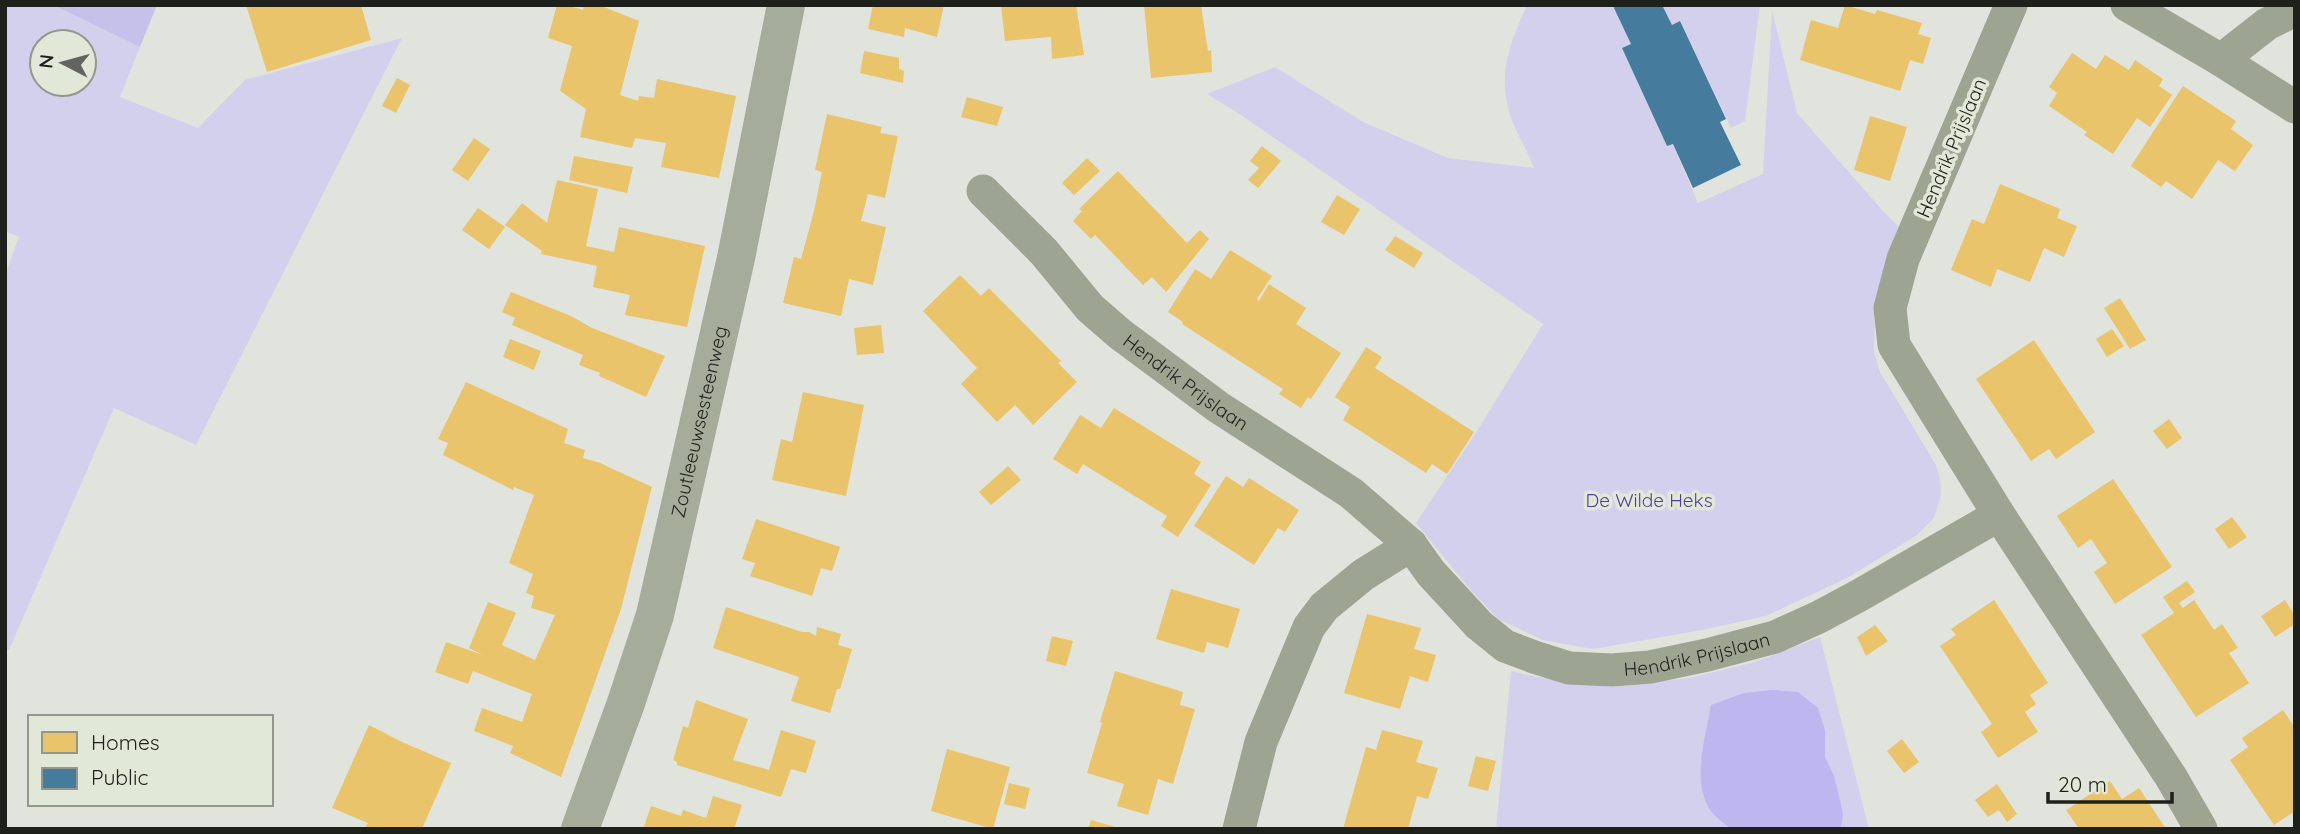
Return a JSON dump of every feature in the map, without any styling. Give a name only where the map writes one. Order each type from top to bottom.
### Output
[{"type":"street","name":"Zoutleeuwsesteenweg","points":[[580,829],[655,615],[736,258],[786,5]]},
{"type":"street","name":"Hendrik Prijslaan","points":[[2011,5],[1903,259],[1890,308],[1894,345],[1998,515],[2171,777],[2201,829]]},
{"type":"street","points":[[2127,5],[2295,107]]},
{"type":"street","points":[[2221,60],[2267,24],[2295,10]]},
{"type":"street","name":"Hendrik Prijslaan","points":[[983,191],[1044,252],[1090,308],[1120,334],[1218,408],[1351,493],[1411,545],[1447,591],[1479,625],[1505,646],[1569,668],[1612,670],[1650,667],[1707,656],[1774,637],[1860,595],[1998,515]]},
{"type":"street","points":[[1239,829],[1261,742],[1309,627],[1324,607],[1363,575],[1411,545]]},
{"type":"green space","points":[[5,5],[53,5],[140,47],[120,97],[198,128],[245,80],[402,38],[196,445],[114,408],[9,650],[5,648],[5,275],[19,237],[5,231]]},
{"type":"green space","name":"De Wilde Heks","points":[[1527,5],[1615,5],[1631,44],[1622,48],[1667,146],[1673,144],[1698,203],[1763,174],[1772,10],[1797,113],[1901,229],[1875,307],[1874,352],[1880,372],[1936,465],[1940,479],[1941,495],[1934,518],[1917,535],[1847,578],[1766,616],[1593,649],[1543,640],[1498,619],[1416,523],[1543,324],[1207,94],[1275,67],[1363,122],[1448,158],[1534,168],[1509,111],[1505,80],[1509,51]]},
{"type":"green space","points":[[1661,5],[1760,5],[1745,121],[1731,128],[1680,21],[1672,25]]},
{"type":"green space","points":[[1820,637],[1869,829],[1496,829],[1511,671],[1610,687],[1689,678],[1755,662]]},
{"type":"shaded area","points":[[53,5],[157,5],[140,47]]},
{"type":"shaded area","points":[[1772,690],[1798,692],[1818,708],[1825,730],[1825,757],[1834,776],[1843,815],[1839,829],[1731,829],[1710,810],[1704,798],[1701,785],[1703,744],[1711,705],[1744,693]]},
{"type":"building: Homes","points":[[246,5],[361,5],[371,40],[267,72]]},
{"type":"building: Homes","points":[[557,5],[583,10],[584,5],[599,5],[639,21],[620,95],[638,101],[639,96],[654,98],[657,79],[736,96],[719,178],[661,167],[666,143],[635,138],[632,148],[580,137],[586,109],[560,91],[572,46],[548,38]]},
{"type":"building: Homes","points":[[873,5],[944,5],[937,37],[905,28],[904,37],[868,29]]},
{"type":"building: Homes","points":[[1001,5],[1076,5],[1084,55],[1052,59],[1051,37],[1005,41]]},
{"type":"building: Homes","points":[[1144,5],[1201,5],[1208,51],[1211,50],[1212,72],[1151,78]]},
{"type":"building: Homes","points":[[1845,5],[1875,14],[1877,10],[1922,23],[1918,34],[1931,38],[1923,64],[1910,60],[1900,91],[1800,60],[1811,20],[1838,28]]},
{"type":"building: Homes","points":[[864,51],[899,58],[899,69],[904,71],[903,83],[860,73]]},
{"type":"building: Homes","points":[[2072,53],[2096,69],[2105,55],[2129,70],[2135,60],[2163,79],[2159,86],[2172,95],[2150,127],[2137,118],[2113,154],[2084,135],[2087,132],[2049,106],[2057,93],[2049,87]]},
{"type":"building: Homes","points":[[397,78],[410,85],[396,113],[382,106]]},
{"type":"building: Homes","points":[[2183,86],[2236,121],[2231,129],[2253,145],[2235,171],[2218,160],[2192,199],[2166,181],[2161,187],[2131,166]]},
{"type":"building: Homes","points":[[967,97],[1003,107],[997,126],[961,117]]},
{"type":"building: Homes","points":[[827,114],[882,127],[880,133],[898,136],[885,198],[868,194],[861,221],[886,227],[873,285],[849,279],[841,316],[783,303],[794,257],[801,259],[814,211],[822,172],[815,170]]},
{"type":"building: Homes","points":[[1870,116],[1907,127],[1890,181],[1854,170]]},
{"type":"building: Homes","points":[[474,138],[490,149],[468,181],[452,170]]},
{"type":"building: Homes","points":[[1262,146],[1281,161],[1258,188],[1248,180],[1259,168],[1250,161]]},
{"type":"building: Homes","points":[[574,156],[633,167],[627,193],[569,180]]},
{"type":"building: Homes","points":[[1087,158],[1100,171],[1074,195],[1062,183]]},
{"type":"building: Homes","points":[[1118,171],[1187,243],[1200,230],[1209,239],[1166,292],[1152,277],[1143,285],[1095,235],[1091,239],[1073,221],[1082,211],[1079,209]]},
{"type":"building: Homes","points":[[557,180],[598,189],[586,246],[614,252],[619,227],[705,246],[687,327],[625,315],[630,295],[593,287],[597,266],[541,254],[542,251],[505,225],[522,203],[547,223]]},
{"type":"building: Homes","points":[[2000,184],[2060,209],[2057,218],[2077,226],[2064,257],[2044,248],[2030,282],[1997,269],[1991,287],[1951,270],[1972,219],[1984,224]]},
{"type":"building: Homes","points":[[1337,195],[1360,209],[1344,235],[1321,222]]},
{"type":"building: Homes","points":[[478,208],[505,227],[489,249],[462,230]]},
{"type":"building: Homes","points":[[1395,236],[1423,253],[1414,268],[1385,250]]},
{"type":"building: Homes","points":[[1230,250],[1272,276],[1257,299],[1259,301],[1269,284],[1306,308],[1296,324],[1341,353],[1311,399],[1308,397],[1301,408],[1279,394],[1283,389],[1182,324],[1183,322],[1168,312],[1195,269],[1211,279]]},
{"type":"building: Homes","points":[[960,275],[981,296],[989,288],[1061,361],[1058,363],[1077,382],[1033,425],[1015,405],[997,422],[961,384],[977,368],[923,311]]},
{"type":"building: Homes","points":[[511,292],[571,316],[592,328],[665,356],[646,397],[579,365],[583,355],[512,325],[515,318],[502,312]]},
{"type":"building: Homes","points":[[2120,298],[2146,340],[2130,349],[2104,308]]},
{"type":"building: Homes","points":[[881,325],[884,353],[857,355],[854,328]]},
{"type":"building: Homes","points":[[2112,329],[2124,346],[2107,357],[2096,339]]},
{"type":"building: Homes","points":[[510,339],[541,351],[534,370],[503,357]]},
{"type":"building: Homes","points":[[2034,340],[2095,432],[2056,459],[2049,449],[2031,461],[1976,379]]},
{"type":"building: Homes","points":[[1366,347],[1382,357],[1375,368],[1474,432],[1447,474],[1432,464],[1426,473],[1343,420],[1350,407],[1335,397]]},
{"type":"building: Homes","points":[[466,382],[568,429],[564,443],[585,450],[583,458],[652,487],[621,609],[561,777],[510,753],[513,746],[474,731],[482,708],[522,722],[532,694],[473,671],[468,684],[435,672],[446,642],[483,655],[469,648],[488,602],[516,613],[502,645],[535,660],[555,615],[531,608],[534,596],[526,593],[533,574],[509,563],[534,495],[514,487],[513,490],[443,455],[448,443],[438,439]]},
{"type":"building: Homes","points":[[803,392],[864,405],[846,496],[772,480],[781,439],[792,442]]},
{"type":"building: Homes","points":[[1114,408],[1201,462],[1194,474],[1211,485],[1178,537],[1161,526],[1167,516],[1083,464],[1077,474],[1053,459],[1080,415],[1101,428]]},
{"type":"building: Homes","points":[[2169,419],[2182,438],[2167,449],[2153,431]]},
{"type":"building: Homes","points":[[1008,466],[1021,480],[991,505],[979,492]]},
{"type":"building: Homes","points":[[1226,476],[1243,487],[1249,478],[1299,510],[1285,532],[1278,528],[1254,565],[1194,526]]},
{"type":"building: Homes","points":[[2113,479],[2172,567],[2115,604],[2094,572],[2107,563],[2091,539],[2078,548],[2057,516]]},
{"type":"building: Homes","points":[[2232,517],[2247,537],[2229,549],[2215,529]]},
{"type":"building: Homes","points":[[756,519],[840,547],[832,571],[821,568],[812,596],[750,576],[755,563],[742,559]]},
{"type":"building: Homes","points":[[2187,581],[2195,592],[2179,603],[2183,608],[2194,600],[2214,630],[2222,624],[2238,648],[2229,653],[2249,683],[2196,717],[2141,635],[2174,613],[2163,597]]},
{"type":"building: Homes","points":[[1171,589],[1240,609],[1228,648],[1207,642],[1204,653],[1156,639]]},
{"type":"building: Homes","points":[[1994,600],[2048,683],[2030,695],[2036,704],[2025,712],[2038,732],[1998,758],[1981,732],[1992,724],[1940,646],[1956,635],[1951,629]]},
{"type":"building: Homes","points":[[2285,600],[2295,616],[2295,624],[2275,637],[2261,616]]},
{"type":"building: Homes","points":[[726,607],[816,636],[817,627],[841,634],[838,645],[852,649],[830,713],[791,701],[799,677],[713,648]]},
{"type":"building: Homes","points":[[1367,614],[1421,628],[1414,649],[1436,655],[1428,682],[1410,676],[1400,709],[1344,693]]},
{"type":"building: Homes","points":[[1875,625],[1888,641],[1866,656],[1857,637]]},
{"type":"building: Homes","points":[[1052,636],[1073,641],[1066,666],[1046,661]]},
{"type":"building: Homes","points":[[1115,671],[1183,692],[1180,705],[1195,709],[1173,784],[1158,779],[1148,815],[1117,806],[1124,784],[1087,773]]},
{"type":"building: Homes","points":[[696,700],[748,719],[733,760],[769,770],[781,730],[816,741],[806,773],[791,769],[781,797],[677,765],[673,760],[683,726],[688,728]]},
{"type":"building: Homes","points":[[2283,710],[2295,728],[2295,817],[2292,813],[2274,825],[2230,760],[2248,747],[2242,738]]},
{"type":"building: Homes","points":[[369,725],[451,763],[422,829],[364,829],[368,823],[332,808]]},
{"type":"building: Homes","points":[[1382,730],[1423,741],[1416,762],[1438,768],[1428,799],[1417,796],[1408,829],[1343,829],[1366,747],[1376,750]]},
{"type":"building: Homes","points":[[1902,739],[1919,762],[1904,773],[1887,751]]},
{"type":"building: Homes","points":[[947,749],[1010,767],[993,829],[931,811]]},
{"type":"building: Homes","points":[[1476,756],[1496,761],[1488,791],[1468,786]]},
{"type":"building: Homes","points":[[2110,781],[2122,799],[2139,788],[2166,829],[2075,829],[2078,827],[2066,810]]},
{"type":"building: Homes","points":[[1009,783],[1030,788],[1025,809],[1004,804]]},
{"type":"building: Homes","points":[[1997,784],[2017,814],[2007,822],[1999,810],[1988,817],[1975,800]]},
{"type":"building: Homes","points":[[713,796],[742,805],[734,829],[643,829],[651,806],[681,816],[683,810],[706,818]]},
{"type":"building: Homes","points":[[1091,820],[1119,828],[1119,829],[1088,829]]},
{"type":"building: Public","points":[[1615,5],[1662,5],[1672,25],[1680,21],[1726,119],[1720,122],[1741,165],[1693,188],[1673,144],[1667,146],[1622,48],[1631,44]]}]
